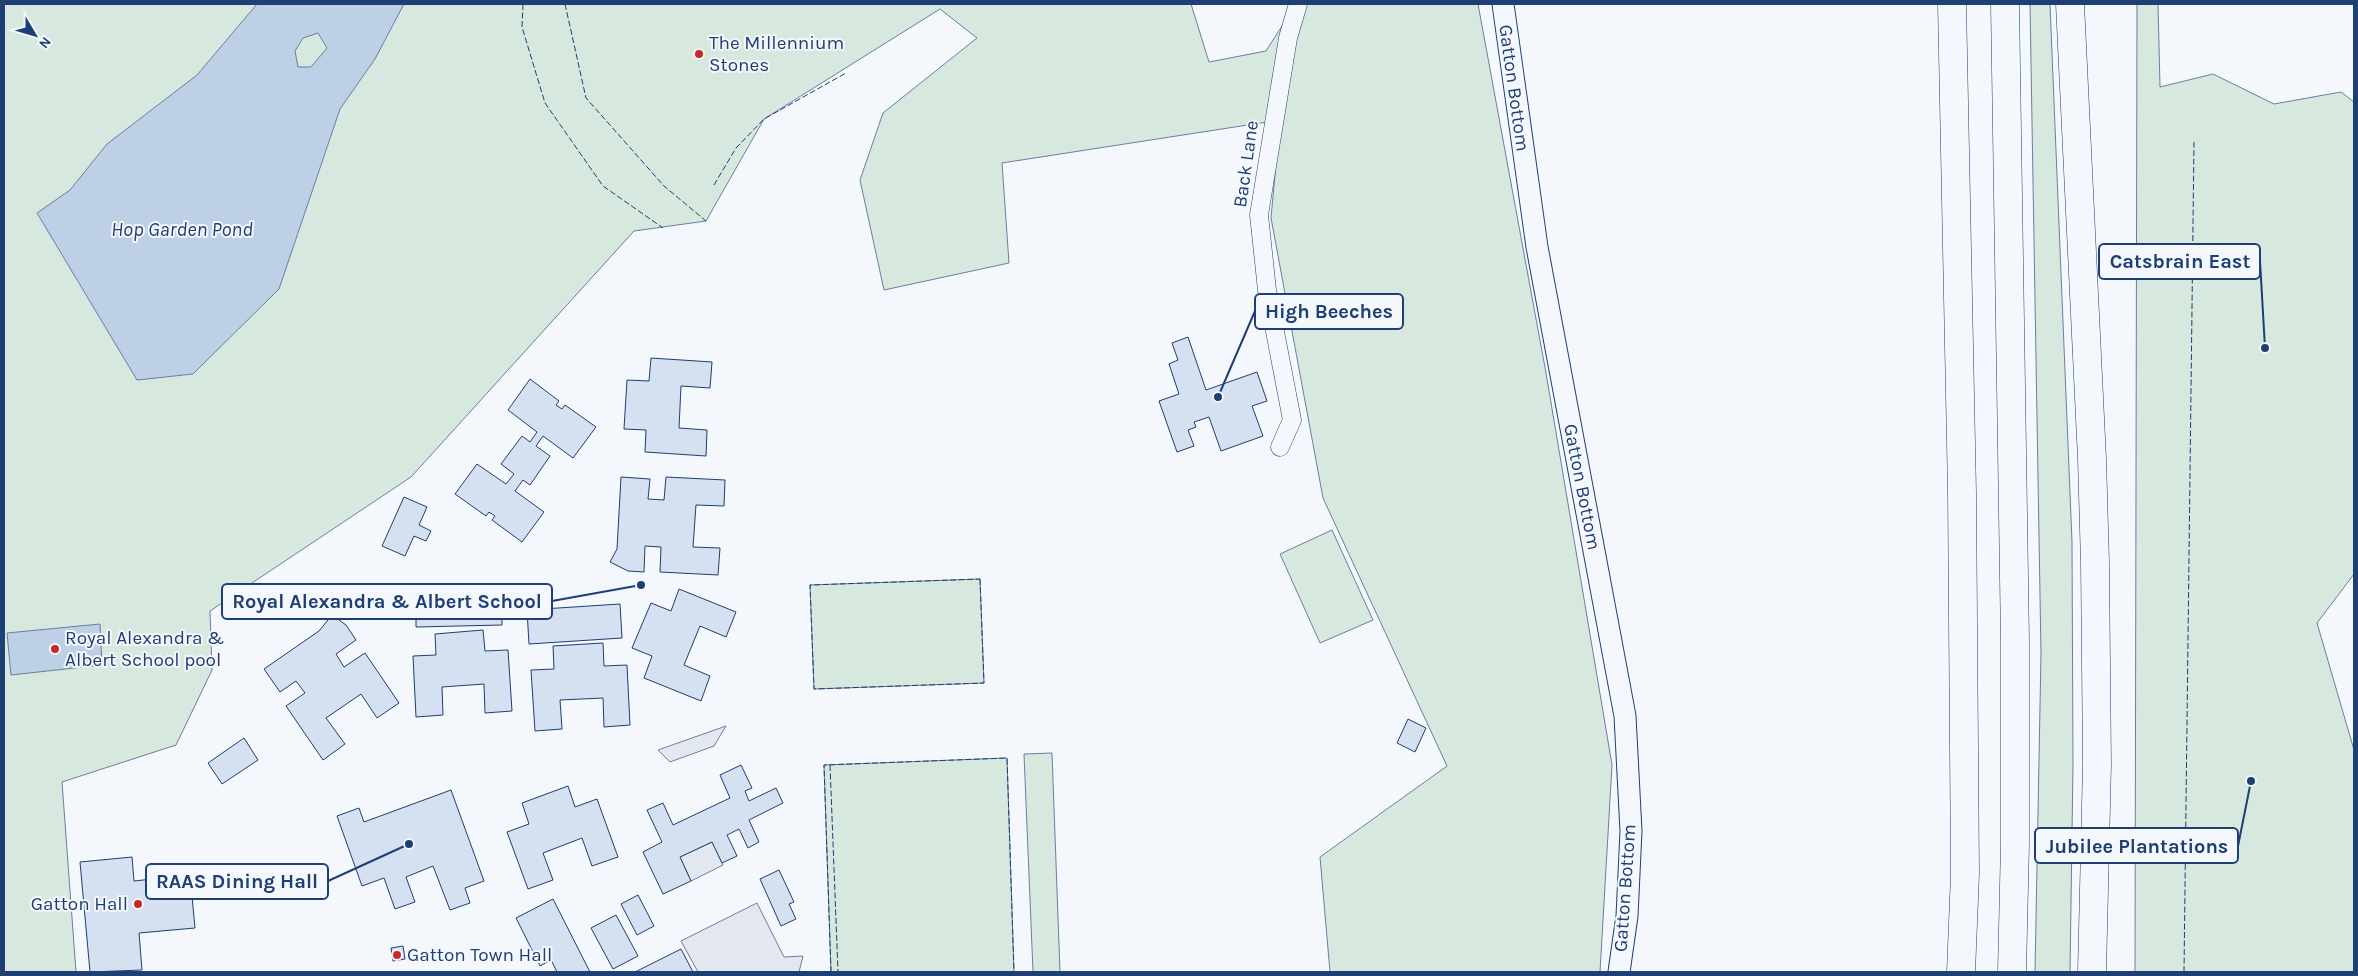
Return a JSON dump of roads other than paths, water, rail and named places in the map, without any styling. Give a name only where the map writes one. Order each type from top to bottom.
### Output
[{"type":"highway","points":[[1952,4],[1962,502],[1965,874],[1961,972]]},
{"type":"highway","points":[[2005,4],[2015,641],[2015,844],[2012,972]]},
{"type":"highway","points":[[2071,8],[2092,450],[2095,562],[2097,764],[2092,972]]},
{"type":"street","name":"Back Lane","points":[[1280,447],[1292,420],[1267,290],[1259,215],[1288,38],[1298,4]]},
{"type":"street","name":"Gatton Bottom","points":[[1502,4],[1537,247],[1625,716],[1630,832],[1627,916],[1619,972]]},
{"type":"water","name":"Hop Garden Pond","points":[[257,4],[404,4],[375,59],[340,109],[279,289],[193,374],[137,380],[37,213],[70,190],[107,144],[197,75]],"holes":[[[318,33],[327,48],[311,67],[298,67],[295,51],[303,38]]]},
{"type":"water","name":"Royal Alexandra & Albert School pool","points":[[100,624],[102,665],[11,675],[7,633]]},
{"type":"place","name":"The Millennium Stones","points":[[699,54]]},
{"type":"place","name":"Catsbrain East","points":[[2265,348]]},
{"type":"place","name":"High Beeches","points":[[1218,397]]},
{"type":"place","name":"Royal Alexandra & Albert School","points":[[641,585]]},
{"type":"place","name":"Royal Alexandra & Albert School pool","points":[[55,649]]},
{"type":"place","name":"Jubilee Plantations","points":[[2251,781]]},
{"type":"place","name":"RAAS Dining Hall","points":[[409,844]]},
{"type":"place","name":"Gatton Hall","points":[[138,904]]},
{"type":"place","name":"Gatton Town Hall","points":[[397,955]]}]
